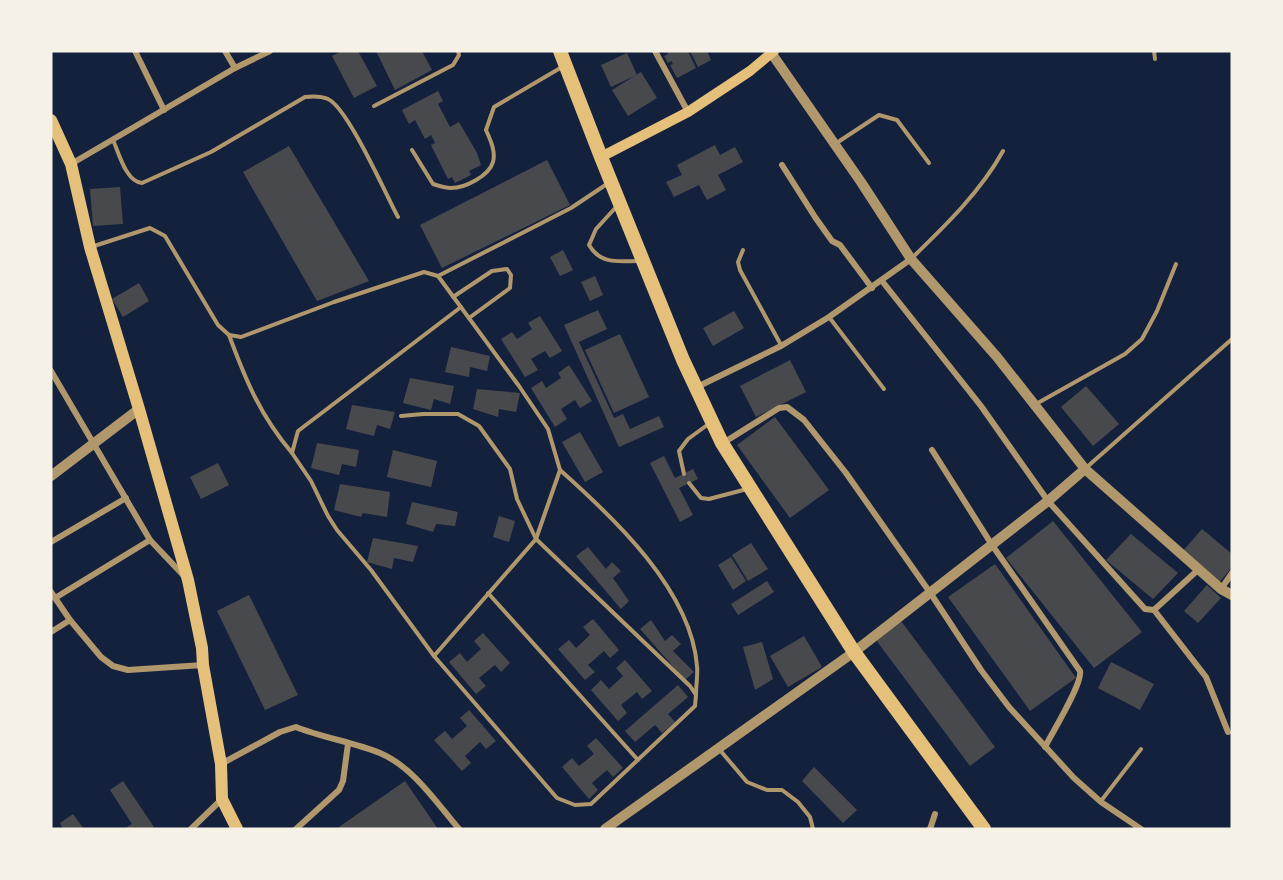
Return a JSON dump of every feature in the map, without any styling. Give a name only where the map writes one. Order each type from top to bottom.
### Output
[{"type":"highway","points":[[560,51],[619,204],[696,388],[722,443],[854,652],[984,829]]},
{"type":"main road","points":[[601,157],[688,112],[773,53]]},
{"type":"main road","points":[[51,120],[70,164],[90,247],[188,580],[221,764],[222,799],[237,829]]},
{"type":"street","points":[[135,51],[164,110]]},
{"type":"street","points":[[225,51],[235,68]]},
{"type":"street","points":[[70,164],[235,68],[270,51]]},
{"type":"street","points":[[655,51],[688,112]]},
{"type":"street","points":[[773,53],[910,259],[997,357],[1085,469],[1221,589],[1232,596]]},
{"type":"street","points":[[782,165],[826,233],[832,241],[840,245],[872,288]]},
{"type":"street","points":[[696,388],[781,346],[830,317],[910,259]]},
{"type":"street","points":[[882,281],[981,406],[1048,501],[1145,609],[1154,610],[1206,677],[1228,732]]},
{"type":"street","points":[[51,371],[150,540],[188,580]]},
{"type":"street","points":[[722,443],[780,408],[787,407],[804,420],[846,473],[981,670],[1009,706],[1074,778],[1101,802],[1141,829]]},
{"type":"street","points":[[51,476],[139,409]]},
{"type":"street","points":[[932,450],[992,544],[1080,671],[1081,677],[1045,747]]},
{"type":"street","points":[[608,828],[854,652],[931,594],[1085,469]]},
{"type":"street","points":[[51,542],[126,498]]},
{"type":"street","points":[[150,540],[53,595],[70,620],[101,657],[112,666],[128,670],[203,665]]},
{"type":"street","points":[[1154,610],[1199,569]]},
{"type":"street","points":[[1221,589],[1232,573]]},
{"type":"street","points":[[51,632],[70,620]]},
{"type":"street","points":[[221,764],[280,732],[296,727],[379,753],[396,762],[421,784],[459,829]]},
{"type":"street","points":[[296,829],[339,790],[343,781],[348,744]]},
{"type":"street","points":[[191,829],[222,799]]},
{"type":"street","points":[[930,829],[935,814]]},
{"type":"lane","points":[[374,106],[453,65],[459,56],[458,51]]},
{"type":"lane","points":[[1154,51],[1155,59]]},
{"type":"lane","points":[[412,150],[433,184],[449,189],[462,187],[485,174],[493,162],[493,149],[486,130],[494,107],[566,66]]},
{"type":"lane","points":[[112,139],[131,180],[137,184],[211,153],[305,97],[318,96],[330,99],[350,125],[398,217]]},
{"type":"lane","points":[[834,145],[879,116],[897,120],[929,163]]},
{"type":"lane","points":[[910,259],[939,232],[980,186],[1003,151]]},
{"type":"lane","points":[[438,276],[571,208],[610,182]]},
{"type":"lane","points":[[619,204],[596,229],[589,245],[595,254],[602,258],[643,261]]},
{"type":"lane","points":[[90,247],[150,228],[165,236],[218,325],[229,335],[250,391],[275,433],[311,481],[337,530],[371,570],[434,656],[557,798],[575,806],[591,804],[695,706],[697,666],[687,623],[664,579],[604,510],[560,470],[548,429],[438,276],[424,272],[241,337],[229,335]]},
{"type":"lane","points":[[743,250],[738,262],[741,270],[781,346]]},
{"type":"lane","points":[[1035,405],[1125,354],[1142,339],[1157,311],[1176,264]]},
{"type":"lane","points":[[453,297],[492,271],[507,269],[511,275],[510,288],[469,318]]},
{"type":"lane","points":[[292,453],[298,431],[461,307]]},
{"type":"lane","points":[[830,317],[884,389]]},
{"type":"lane","points":[[1085,469],[1232,339]]},
{"type":"lane","points":[[401,416],[458,414],[479,426],[510,469],[517,499],[536,539],[696,694]]},
{"type":"lane","points":[[684,474],[679,451],[688,439],[712,422]]},
{"type":"lane","points":[[434,656],[536,539],[560,470]]},
{"type":"lane","points":[[689,483],[701,498],[709,499],[751,488]]},
{"type":"lane","points":[[488,594],[638,760]]},
{"type":"lane","points":[[719,748],[747,782],[767,790],[782,790],[798,802],[810,817],[813,829]]},
{"type":"lane","points":[[1101,802],[1141,749]]},
{"type":"building","points":[[342,51],[358,51],[377,86],[354,98],[332,56]]},
{"type":"building","points":[[376,51],[422,51],[432,70],[395,90]]},
{"type":"building","points":[[666,51],[688,51],[696,68],[677,78],[670,65],[673,64],[671,61],[668,63],[664,56],[668,54]]},
{"type":"building","points":[[690,51],[707,51],[711,60],[698,67]]},
{"type":"building","points":[[627,53],[637,75],[611,87],[601,65]]},
{"type":"building","points":[[641,72],[657,98],[628,116],[612,90]]},
{"type":"building","points":[[438,91],[443,101],[438,104],[450,127],[459,122],[477,153],[481,165],[469,171],[471,175],[455,183],[452,177],[448,179],[431,145],[435,143],[431,135],[425,139],[415,120],[409,124],[402,110]]},
{"type":"building","points":[[715,145],[720,155],[735,147],[743,162],[718,175],[726,190],[707,200],[699,185],[674,197],[666,182],[682,175],[677,165]]},
{"type":"building","points":[[289,146],[369,281],[317,301],[243,172]]},
{"type":"building","points":[[547,160],[570,205],[442,268],[420,225]]},
{"type":"building","points":[[120,187],[123,224],[93,226],[90,189]]},
{"type":"building","points":[[563,250],[573,270],[560,276],[550,257]]},
{"type":"building","points":[[595,276],[603,295],[590,301],[581,282]]},
{"type":"building","points":[[139,283],[149,301],[123,317],[112,299]]},
{"type":"building","points":[[598,310],[607,329],[579,342],[614,418],[623,414],[630,429],[659,416],[664,427],[619,447],[564,325]]},
{"type":"building","points":[[734,311],[744,328],[713,346],[703,328]]},
{"type":"building","points":[[540,316],[562,351],[550,358],[545,351],[531,359],[538,370],[525,377],[501,339],[512,332],[517,339],[532,329],[528,323]]},
{"type":"building","points":[[620,334],[649,397],[614,413],[585,350]]},
{"type":"building","points":[[451,347],[490,356],[487,371],[470,367],[469,377],[445,372]]},
{"type":"building","points":[[790,360],[806,392],[756,417],[740,386]]},
{"type":"building","points":[[569,365],[592,401],[580,408],[575,400],[561,409],[567,419],[555,427],[531,388],[542,381],[546,388],[561,378],[558,373]]},
{"type":"building","points":[[410,378],[454,386],[450,404],[434,399],[431,410],[403,403]]},
{"type":"building","points":[[1086,386],[1119,424],[1093,446],[1061,407]]},
{"type":"building","points":[[477,389],[520,393],[516,412],[499,409],[498,417],[473,409]]},
{"type":"building","points":[[352,405],[395,412],[390,429],[377,425],[374,436],[346,429]]},
{"type":"building","points":[[775,417],[829,490],[790,518],[737,445]]},
{"type":"building","points":[[580,432],[603,472],[585,482],[562,442]]},
{"type":"building","points":[[317,443],[359,450],[356,467],[342,464],[339,475],[311,468]]},
{"type":"building","points":[[393,450],[437,461],[431,487],[387,477]]},
{"type":"building","points":[[664,456],[675,478],[693,469],[698,479],[679,488],[693,515],[680,522],[650,463]]},
{"type":"building","points":[[218,463],[229,485],[201,499],[190,477]]},
{"type":"building","points":[[340,484],[390,492],[387,517],[363,513],[361,517],[334,510]]},
{"type":"building","points":[[412,502],[458,512],[455,526],[436,524],[433,532],[406,524]]},
{"type":"building","points":[[499,516],[515,521],[509,542],[493,537]]},
{"type":"building","points":[[1053,521],[1142,632],[1094,668],[1006,558]]},
{"type":"building","points":[[1202,529],[1232,554],[1232,567],[1218,584],[1182,552]]},
{"type":"building","points":[[1131,534],[1178,573],[1153,599],[1106,560]]},
{"type":"building","points":[[373,538],[418,546],[413,562],[394,558],[392,569],[367,562]]},
{"type":"building","points":[[751,543],[768,569],[748,581],[732,555]]},
{"type":"building","points":[[588,547],[606,569],[612,562],[621,571],[613,578],[629,601],[621,609],[576,556]]},
{"type":"building","points":[[731,557],[746,581],[733,590],[718,565]]},
{"type":"building","points":[[995,564],[1076,678],[1030,711],[948,597]]},
{"type":"building","points":[[767,581],[774,592],[738,615],[731,604]]},
{"type":"building","points":[[1207,585],[1221,598],[1198,623],[1184,611]]},
{"type":"building","points":[[249,595],[298,695],[265,710],[217,611]]},
{"type":"building","points":[[593,619],[619,650],[610,658],[604,651],[588,665],[595,672],[585,680],[558,649],[569,640],[576,648],[590,635],[583,627]]},
{"type":"building","points":[[651,620],[665,641],[672,635],[681,644],[673,651],[694,672],[685,680],[640,629]]},
{"type":"building","points":[[901,621],[995,747],[970,766],[876,640]]},
{"type":"building","points":[[483,633],[510,663],[501,672],[495,665],[479,678],[486,686],[476,694],[449,662],[460,653],[467,662],[481,649],[474,641]]},
{"type":"building","points":[[804,636],[822,667],[788,687],[770,656]]},
{"type":"building","points":[[762,642],[773,679],[755,690],[743,647]]},
{"type":"building","points":[[625,660],[652,691],[642,699],[637,692],[621,705],[627,713],[618,721],[591,690],[601,680],[609,689],[623,676],[616,668]]},
{"type":"building","points":[[1111,662],[1154,684],[1140,710],[1098,688]]},
{"type":"building","points":[[678,685],[688,697],[668,714],[675,722],[662,733],[655,725],[635,742],[625,731]]},
{"type":"building","points":[[469,710],[496,741],[486,749],[480,742],[465,756],[471,763],[462,771],[434,740],[445,731],[452,739],[467,726],[460,718]]},
{"type":"building","points":[[596,738],[623,768],[613,777],[607,770],[592,783],[598,790],[589,799],[562,767],[572,758],[579,766],[594,754],[587,746]]},
{"type":"building","points":[[814,767],[857,810],[843,823],[802,781]]},
{"type":"building","points":[[123,781],[154,827],[151,829],[124,829],[132,824],[110,790]]},
{"type":"building","points":[[405,781],[438,829],[336,829]]},
{"type":"building","points":[[73,814],[84,829],[63,829],[60,823]]}]
